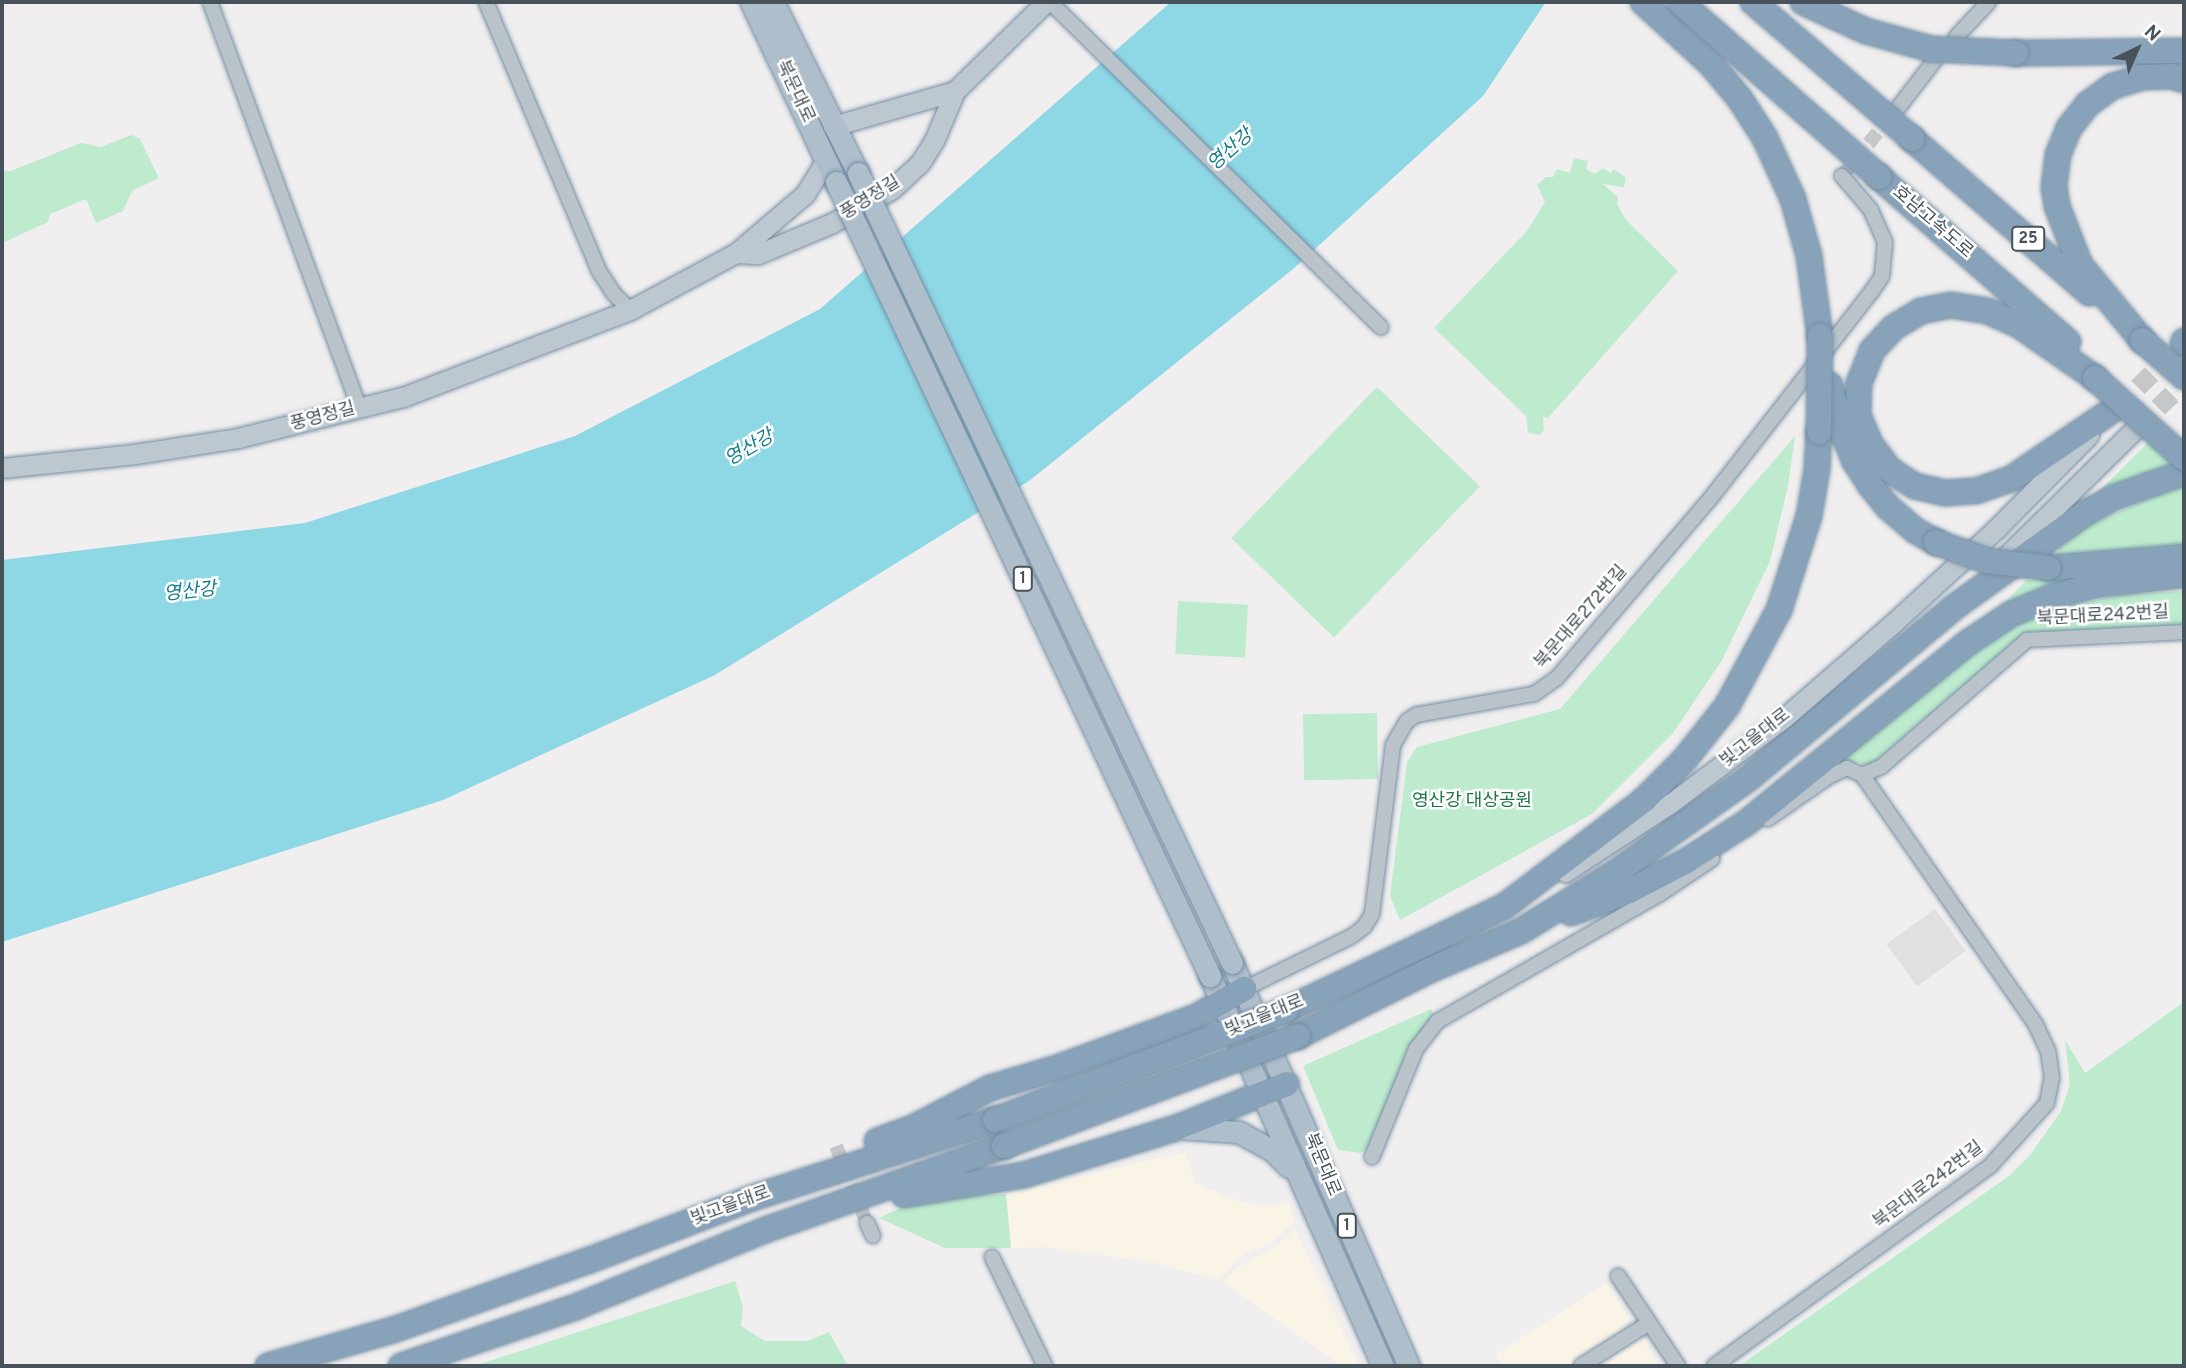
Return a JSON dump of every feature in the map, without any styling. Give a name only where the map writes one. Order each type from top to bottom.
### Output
[{"type":"highway","points":[[1643,2],[1711,64],[1740,99],[1765,138],[1793,199],[1809,256],[1820,336],[1840,425],[1854,460],[1870,485],[1907,523],[1936,542],[1987,562],[2049,568],[2184,556]]},
{"type":"highway","name":"호남고속도로","points":[[1680,2],[2101,377],[2184,443]]},
{"type":"highway","name":"25","points":[[1753,2],[2184,377]]},
{"type":"highway","points":[[1803,2],[1866,32],[1931,49],[2016,54],[2184,51]]},
{"type":"highway","points":[[2133,51],[2184,44]]},
{"type":"highway","points":[[2142,340],[2080,265],[2057,206],[2054,187],[2058,155],[2069,128],[2088,104],[2113,86],[2142,77],[2171,76],[2184,80]]},
{"type":"highway","points":[[1953,608],[2084,514],[2184,466],[2101,377],[2019,325],[1988,311],[1951,305],[1921,311],[1894,327],[1872,351],[1859,383],[1858,415],[1871,445],[1889,470],[1915,486],[1945,494],[1976,491],[2011,479],[2117,407]]},
{"type":"highway","points":[[1505,906],[1644,800],[1685,759],[1727,706],[1773,622],[1797,563],[1811,504],[1819,432],[1820,336]]},
{"type":"highway","points":[[1521,931],[1629,891],[1685,862],[1746,823],[1969,642],[2011,614],[2052,597],[2096,584],[2184,575]]},
{"type":"highway","name":"빛고을대로","points":[[401,1366],[578,1307],[765,1230],[1003,1146],[1298,1036],[1430,970],[1521,931],[1618,871],[1748,779],[1953,608]]},
{"type":"highway","name":"빛고을대로","points":[[268,1366],[406,1325],[590,1260],[752,1198],[995,1120],[1286,1010],[1505,906]]},
{"type":"highway","points":[[752,1198],[828,1159],[915,1128],[990,1087],[1123,1045],[1196,1017],[1244,989]]},
{"type":"highway","points":[[765,1230],[846,1214],[917,1191],[1024,1175],[1176,1128],[1287,1084]]},
{"type":"main road","name":"북문대로","points":[[751,2],[1210,976],[1219,1003],[1383,1366]]},
{"type":"main road","name":"북문대로","points":[[773,2],[858,173],[1232,963],[1409,1366]]},
{"type":"main road","points":[[1176,1128],[1238,1132],[1272,1150],[1297,1175]]},
{"type":"street","points":[[210,2],[359,408]]},
{"type":"street","points":[[486,2],[599,271],[614,295],[630,310]]},
{"type":"street","points":[[1956,37],[1989,2]]},
{"type":"street","points":[[1050,4],[1068,18],[1381,327]]},
{"type":"street","name":"풍영정길","points":[[2,468],[135,454],[238,438],[359,408],[449,381],[630,310],[736,253],[758,254],[785,244],[832,223],[892,189],[920,163],[934,141],[955,91],[1050,4]]},
{"type":"street","points":[[1898,108],[1935,60]]},
{"type":"street","points":[[833,126],[955,91]]},
{"type":"street","points":[[736,253],[805,194],[826,161]]},
{"type":"street","name":"북문대로272번길","points":[[1244,989],[1352,936],[1364,927],[1372,914],[1393,745],[1407,721],[1416,715],[1534,694],[1557,678],[1710,499],[1872,291],[1882,275],[1885,242],[1871,210],[1842,176]]},
{"type":"street","name":"빛고을대로","points":[[1505,906],[1599,852],[1671,803],[1784,718],[1996,529],[2117,407]]},
{"type":"street","name":"빛고을대로","points":[[1953,608],[2137,427]]},
{"type":"street","name":"북문대로242번길","points":[[1862,775],[1881,767],[2027,640],[2184,632]]},
{"type":"street","name":"북문대로242번길","points":[[1372,1157],[1416,1049],[1438,1021],[1660,894],[1828,778],[1847,768],[1862,775],[2036,1025],[2048,1051],[2052,1077],[2047,1103],[1990,1167],[1714,1366]]},
{"type":"street","points":[[992,1257],[1045,1366]]},
{"type":"street","points":[[1618,1276],[1678,1366]]},
{"type":"street","points":[[1581,1366],[1649,1323]]},
{"type":"shaded area","points":[[1935,909],[1966,951],[1917,986],[1886,944]]},
{"type":"shaded area","points":[[1185,1152],[1195,1183],[1244,1203],[1274,1206],[1288,1201],[1294,1221],[1271,1243],[1243,1254],[1219,1280],[1157,1263],[1044,1247],[1011,1248],[1006,1194]]},
{"type":"shaded area","points":[[1295,1229],[1359,1366],[1342,1366],[1223,1282],[1237,1267],[1274,1248]]},
{"type":"shaded area","points":[[1607,1283],[1628,1317],[1625,1330],[1570,1366],[1503,1366],[1495,1355]]},
{"type":"shaded area","points":[[1633,1337],[1644,1339],[1658,1366],[1589,1366]]},
{"type":"green space","points":[[131,135],[140,139],[159,178],[132,191],[123,211],[96,223],[86,199],[50,214],[48,222],[2,243],[2,171],[11,171],[81,143],[101,147]]},
{"type":"green space","points":[[1574,158],[1588,161],[1586,169],[1595,174],[1603,168],[1611,173],[1614,169],[1626,178],[1624,187],[1603,184],[1618,197],[1617,204],[1626,220],[1678,271],[1548,418],[1543,417],[1544,430],[1540,435],[1528,433],[1526,416],[1434,328],[1527,231],[1545,202],[1537,185],[1546,177],[1553,177],[1557,169],[1570,173]]},
{"type":"green space","points":[[1377,387],[1480,486],[1334,637],[1231,538]]},
{"type":"green space","name":"영산강 대상공원","points":[[1795,436],[1788,486],[1770,561],[1722,660],[1673,733],[1592,814],[1400,920],[1390,896],[1407,762],[1417,747],[1560,709]]},
{"type":"green space","points":[[2154,437],[2184,463],[2159,468],[2103,492],[2101,489]]},
{"type":"green space","points":[[2184,482],[2184,546],[2056,557],[2059,549],[2083,528]]},
{"type":"green space","points":[[2089,578],[2014,606],[2002,605],[2027,580]]},
{"type":"green space","points":[[2184,591],[2184,624],[2131,631],[2024,633],[1870,766],[1857,762],[1845,766],[1838,760],[2005,628],[2042,610],[2128,594]]},
{"type":"green space","points":[[1178,601],[1248,605],[1245,658],[1175,654]]},
{"type":"green space","points":[[1377,713],[1378,779],[1304,780],[1303,714]]},
{"type":"green space","points":[[2184,1002],[2184,1366],[1739,1366],[2009,1176],[2031,1154],[2061,1111],[2070,1084],[2065,1040],[2085,1073]]},
{"type":"green space","points":[[1431,1009],[1435,1018],[1413,1044],[1366,1150],[1360,1153],[1338,1150],[1303,1066]]},
{"type":"green space","points":[[1006,1194],[1011,1248],[945,1248],[879,1218],[922,1198]]},
{"type":"green space","points":[[735,1281],[743,1307],[741,1326],[765,1341],[808,1341],[829,1332],[848,1366],[474,1366]]},
{"type":"water","name":"영산강","points":[[1171,2],[1546,2],[1483,96],[1293,269],[1029,481],[715,675],[443,800],[2,942],[2,560],[305,523],[575,436],[820,309]]},
{"type":"tunnel","points":[[1842,176],[1892,115]]},
{"type":"tunnel","points":[[2117,407],[2174,352]]},
{"type":"tunnel","points":[[2137,427],[2184,383]]},
{"type":"tunnel","points":[[836,1146],[867,1223]]}]
